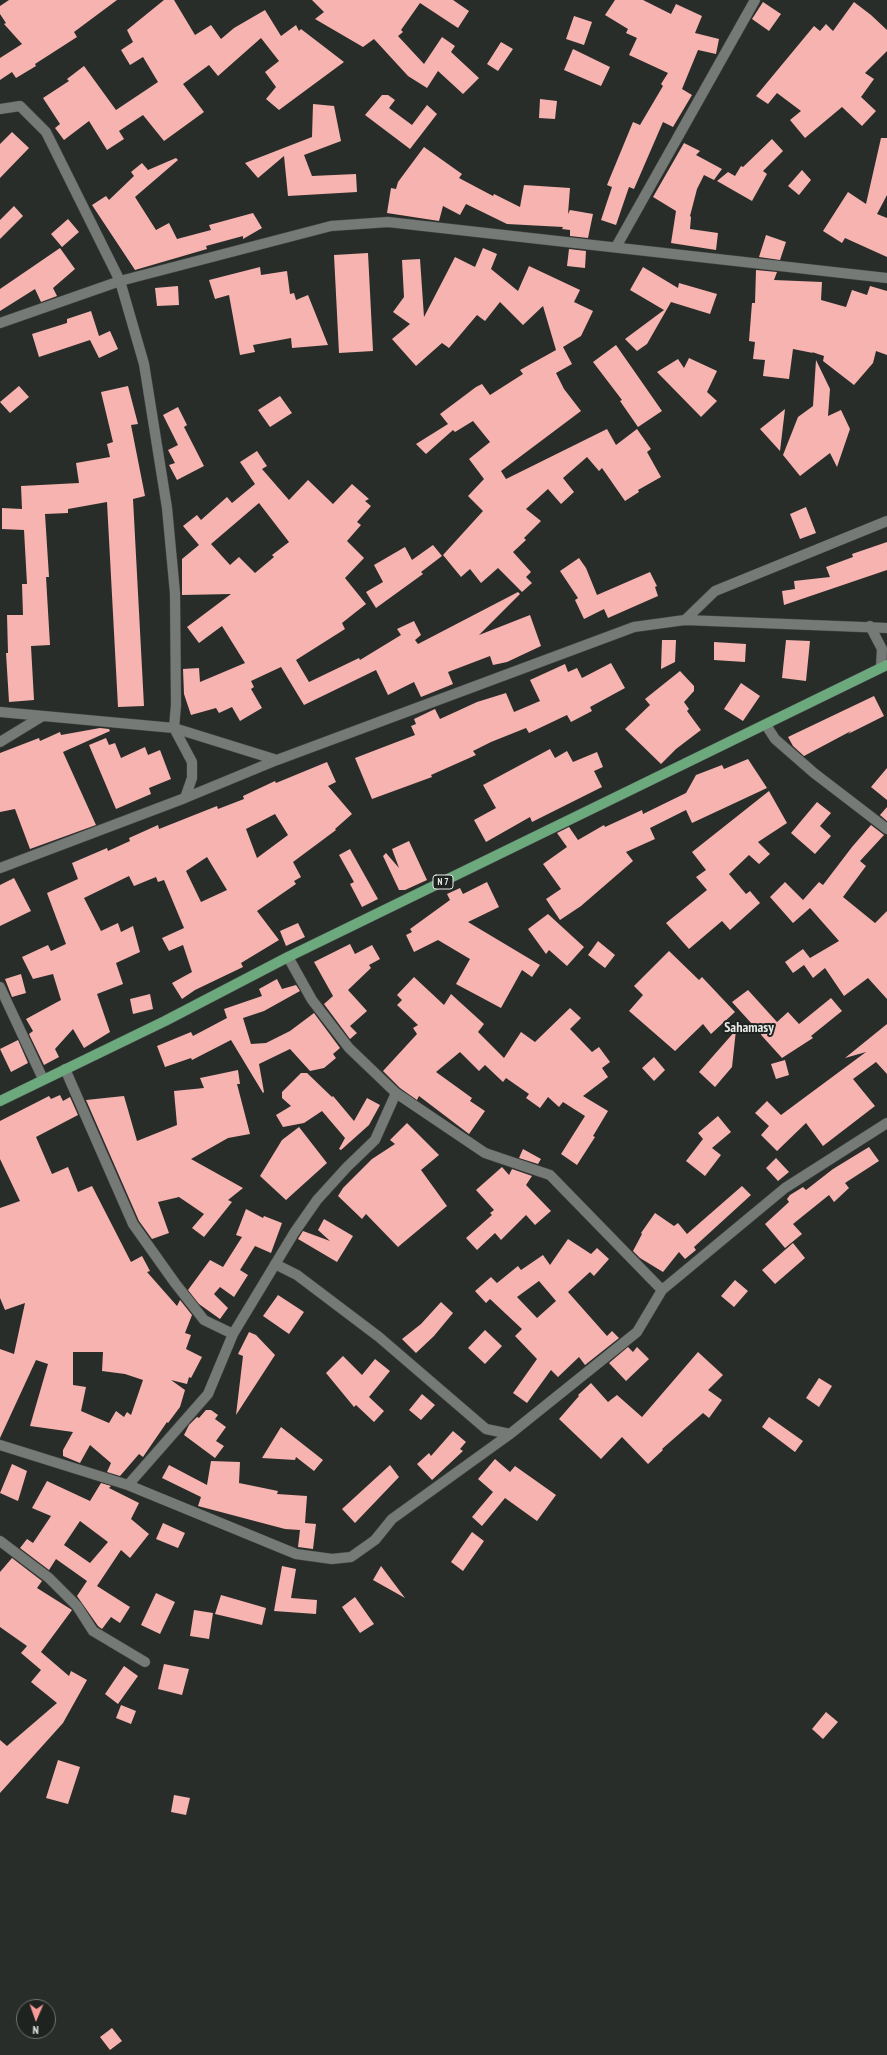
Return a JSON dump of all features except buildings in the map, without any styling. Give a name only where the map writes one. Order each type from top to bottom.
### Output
[{"type":"main road","name":"N 7","points":[[0,1101],[165,1021],[288,957],[884,666]]},
{"type":"street","points":[[616,248],[755,0]]},
{"type":"street","points":[[0,109],[20,106],[46,132],[120,281],[144,364],[167,508],[176,593],[176,705],[174,728],[192,762],[192,778],[185,798]]},
{"type":"street","points":[[0,323],[120,281],[331,226],[388,222],[887,278]]},
{"type":"street","points":[[685,620],[715,591],[887,521]]},
{"type":"street","points":[[0,868],[185,798],[277,760],[634,627],[685,620],[870,626],[887,628]]},
{"type":"street","points":[[870,626],[882,649],[884,666]]},
{"type":"street","points":[[0,712],[41,717],[174,728],[277,760]]},
{"type":"street","points":[[0,742],[41,717]]},
{"type":"street","points":[[766,724],[775,739],[814,773],[887,829]]},
{"type":"street","points":[[288,957],[312,1000],[349,1048],[396,1093],[485,1153],[550,1175],[662,1290]]},
{"type":"street","points":[[0,987],[43,1079]]},
{"type":"street","points":[[65,1069],[133,1224],[175,1283],[204,1320],[233,1334]]},
{"type":"street","points":[[128,1485],[208,1394],[233,1334],[294,1233],[317,1200],[347,1167],[375,1140],[396,1093]]},
{"type":"street","points":[[0,1445],[128,1485],[296,1554],[332,1560],[352,1557],[375,1540],[392,1519],[510,1434],[637,1332],[662,1290],[785,1188],[887,1123]]},
{"type":"street","points":[[275,1264],[297,1275],[379,1337],[486,1429],[510,1434]]},
{"type":"street","points":[[0,1541],[49,1578],[77,1606],[93,1631],[145,1662]]},
{"type":"district","name":"Sahamasy","points":[[749,1028]]}]
